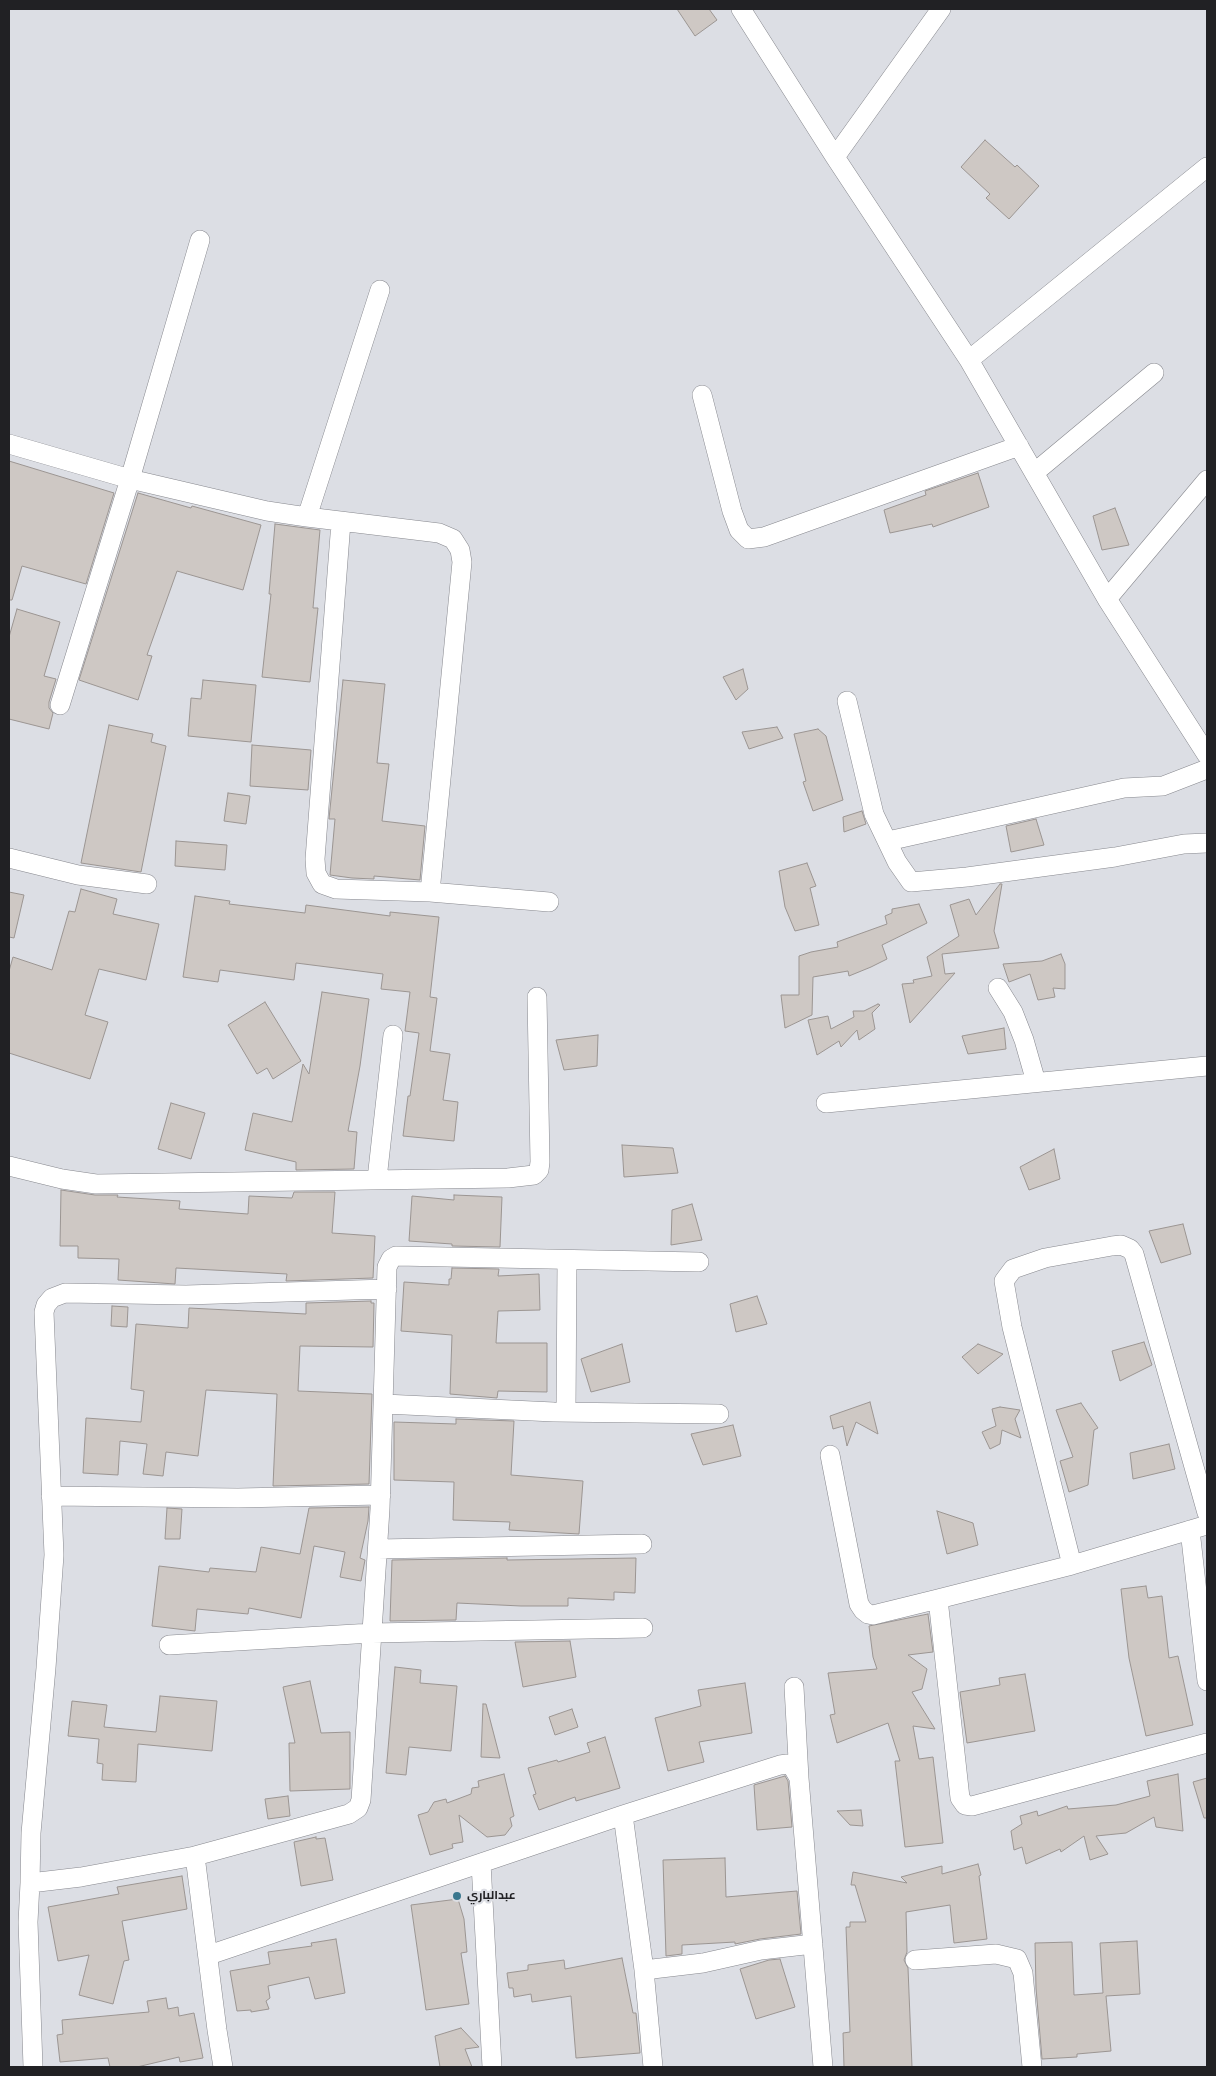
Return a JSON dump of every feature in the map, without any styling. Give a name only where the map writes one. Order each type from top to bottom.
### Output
[{"type":"street","points":[[741,9],[835,157],[969,360],[1107,599],[1207,755]]},
{"type":"street","points":[[835,157],[941,9]]},
{"type":"street","points":[[969,360],[1207,167]]},
{"type":"street","points":[[60,705],[130,479],[200,240]]},
{"type":"street","points":[[307,517],[380,290]]},
{"type":"street","points":[[1034,473],[1154,373]]},
{"type":"street","points":[[702,395],[732,511],[739,530],[748,539],[764,537],[1018,446]]},
{"type":"street","points":[[9,444],[130,479],[234,504],[341,522],[439,533],[453,540],[460,550],[462,562],[430,892]]},
{"type":"street","points":[[1107,599],[1207,480]]},
{"type":"street","points":[[341,522],[315,859],[316,872],[322,884],[336,889],[430,892],[549,902]]},
{"type":"street","points":[[847,701],[874,814],[897,862],[911,882],[967,877],[1115,857],[1184,844],[1207,843]]},
{"type":"street","points":[[888,841],[1124,788],[1163,786],[1207,769]]},
{"type":"street","points":[[9,858],[78,875],[147,884]]},
{"type":"street","points":[[998,988],[1013,1012],[1024,1040],[1036,1082]]},
{"type":"street","points":[[9,1166],[62,1179],[96,1184],[524,1177],[534,1174],[538,1170],[540,1147],[537,997]]},
{"type":"street","points":[[377,1178],[393,1035]]},
{"type":"street","points":[[826,1103],[1207,1066]]},
{"type":"street","points":[[1072,1565],[1012,1327],[1004,1281],[1013,1270],[1046,1258],[1112,1246],[1121,1245],[1130,1249],[1134,1254],[1207,1513]]},
{"type":"street","points":[[30,1883],[82,1877],[195,1856],[343,1815],[358,1808],[361,1800],[378,1549],[387,1267],[391,1259],[396,1256],[699,1262]]},
{"type":"street","points":[[566,1412],[567,1260]]},
{"type":"street","points":[[33,2067],[28,1922],[30,1833],[46,1668],[54,1555],[44,1312],[46,1305],[52,1298],[65,1293],[186,1295],[387,1289]]},
{"type":"street","points":[[384,1404],[566,1412],[719,1414]]},
{"type":"street","points":[[830,1455],[859,1604],[868,1614],[938,1599],[1072,1565],[1199,1527],[1207,1681]]},
{"type":"street","points":[[51,1496],[238,1498],[381,1495]]},
{"type":"street","points":[[378,1549],[642,1544]]},
{"type":"street","points":[[938,1599],[960,1798],[965,1805],[972,1806],[1207,1743]]},
{"type":"street","points":[[169,1645],[372,1633],[643,1628]]},
{"type":"street","points":[[794,1687],[799,1778],[824,2067]]},
{"type":"street","points":[[208,1955],[780,1764],[792,1766],[799,1778]]},
{"type":"street","points":[[623,1815],[644,1970],[653,2067]]},
{"type":"street","points":[[195,1856],[223,2067]]},
{"type":"street","points":[[481,1863],[492,2067]]},
{"type":"street","points":[[644,1970],[703,1963],[761,1950],[813,1944]]},
{"type":"street","points":[[915,1960],[996,1954],[1007,1955],[1017,1960],[1023,1972],[1032,2067]]},
{"type":"building","points":[[677,9],[709,9],[717,20],[695,36]]},
{"type":"building","points":[[985,140],[1015,167],[1017,165],[1039,186],[1009,219],[986,198],[990,194],[961,167]]},
{"type":"building","points":[[9,461],[114,493],[86,584],[22,566],[12,600],[9,600]]},
{"type":"building","points":[[978,473],[989,507],[933,527],[932,524],[890,533],[884,510],[926,495],[925,491]]},
{"type":"building","points":[[138,493],[261,525],[243,590],[177,571],[147,655],[152,656],[138,700],[79,680]]},
{"type":"building","points":[[1115,508],[1129,545],[1102,550],[1093,516]]},
{"type":"building","points":[[275,524],[320,530],[313,608],[318,608],[310,682],[262,677],[271,594],[269,594]]},
{"type":"building","points":[[17,609],[60,622],[44,676],[56,679],[49,702],[49,708],[53,713],[49,729],[9,719],[9,637]]},
{"type":"building","points":[[743,669],[748,689],[736,700],[723,677]]},
{"type":"building","points":[[203,680],[256,685],[251,742],[188,736],[191,698],[201,699]]},
{"type":"building","points":[[343,680],[385,684],[377,763],[389,764],[382,821],[425,826],[420,880],[374,876],[374,879],[352,878],[330,875],[335,819],[329,819]]},
{"type":"building","points":[[109,725],[153,734],[151,742],[166,746],[141,872],[81,863]]},
{"type":"building","points":[[777,727],[783,738],[749,749],[742,732]]},
{"type":"building","points":[[818,729],[826,736],[843,800],[813,811],[803,782],[806,781],[794,734]]},
{"type":"building","points":[[252,745],[311,750],[308,790],[250,786]]},
{"type":"building","points":[[228,793],[250,796],[246,824],[224,821]]},
{"type":"building","points":[[862,811],[866,824],[844,832],[843,817]]},
{"type":"building","points":[[1036,819],[1044,845],[1011,852],[1006,826]]},
{"type":"building","points":[[176,841],[227,845],[225,870],[175,866]]},
{"type":"building","points":[[807,863],[816,886],[810,888],[819,925],[795,931],[785,907],[779,871]]},
{"type":"building","points":[[1000,884],[1002,884],[994,931],[999,948],[942,954],[945,974],[955,973],[910,1023],[902,984],[914,983],[913,980],[932,976],[927,957],[959,936],[950,905],[969,899],[976,915]]},
{"type":"building","points":[[81,889],[117,899],[113,914],[159,924],[146,980],[99,969],[85,1015],[108,1022],[90,1079],[9,1053],[9,971],[13,957],[52,970],[69,911],[75,912]]},
{"type":"building","points":[[9,892],[24,895],[14,938],[9,937]]},
{"type":"building","points":[[195,896],[230,901],[229,904],[305,913],[306,905],[390,916],[390,912],[439,917],[430,997],[437,998],[430,1051],[450,1054],[443,1100],[458,1102],[454,1141],[403,1136],[419,1033],[405,1031],[410,992],[381,989],[383,974],[296,963],[294,980],[220,970],[218,982],[183,977]]},
{"type":"building","points":[[919,904],[927,923],[882,945],[887,959],[871,967],[849,976],[848,971],[813,977],[812,1015],[785,1028],[781,995],[799,995],[799,956],[838,947],[837,942],[887,924],[885,916],[892,913],[892,909]]},
{"type":"building","points":[[1061,954],[1065,964],[1065,989],[1053,988],[1055,997],[1038,1000],[1030,974],[1009,982],[1003,964],[1042,961]]},
{"type":"building","points":[[322,992],[369,999],[360,1066],[348,1131],[357,1132],[354,1169],[296,1170],[296,1162],[245,1150],[253,1113],[292,1122],[303,1064],[309,1074]]},
{"type":"building","points":[[265,1002],[301,1061],[273,1079],[267,1068],[257,1074],[228,1025]]},
{"type":"building","points":[[878,1004],[880,1005],[872,1013],[875,1029],[859,1040],[857,1030],[841,1047],[839,1041],[817,1055],[808,1020],[828,1016],[831,1029],[854,1017],[853,1011],[864,1011]]},
{"type":"building","points":[[1004,1028],[1006,1049],[968,1054],[962,1036]]},
{"type":"building","points":[[598,1035],[597,1066],[564,1070],[556,1040]]},
{"type":"building","points":[[171,1103],[205,1113],[191,1159],[158,1149]]},
{"type":"building","points":[[622,1145],[673,1148],[678,1173],[624,1177]]},
{"type":"building","points":[[1054,1149],[1060,1179],[1029,1190],[1020,1167]]},
{"type":"building","points":[[61,1190],[95,1195],[118,1195],[117,1197],[180,1201],[179,1209],[248,1214],[249,1196],[292,1198],[294,1192],[335,1192],[332,1233],[375,1236],[373,1278],[286,1281],[287,1274],[176,1268],[175,1284],[118,1280],[119,1259],[78,1258],[78,1246],[60,1246]]},
{"type":"building","points":[[454,1195],[502,1197],[500,1247],[452,1246],[452,1244],[409,1241],[412,1196],[454,1200]]},
{"type":"building","points":[[692,1204],[702,1240],[671,1245],[672,1210]]},
{"type":"building","points":[[1183,1224],[1191,1254],[1161,1263],[1149,1231]]},
{"type":"building","points":[[452,1268],[499,1269],[498,1276],[539,1274],[540,1310],[498,1311],[496,1343],[547,1343],[547,1392],[498,1391],[497,1398],[450,1394],[452,1335],[401,1331],[404,1282],[449,1285]]},
{"type":"building","points":[[757,1296],[767,1324],[736,1332],[730,1304]]},
{"type":"building","points":[[371,1301],[371,1303],[374,1303],[373,1347],[300,1346],[298,1391],[372,1394],[369,1484],[273,1486],[277,1394],[206,1390],[198,1456],[166,1452],[163,1476],[143,1474],[147,1444],[120,1441],[118,1475],[83,1473],[86,1418],[141,1422],[144,1391],[131,1389],[136,1324],[188,1328],[189,1308],[306,1314],[306,1303]]},
{"type":"building","points":[[112,1306],[128,1307],[127,1327],[111,1326]]},
{"type":"building","points":[[1144,1342],[1152,1365],[1120,1381],[1112,1351]]},
{"type":"building","points":[[622,1344],[630,1382],[591,1392],[581,1359]]},
{"type":"building","points":[[978,1344],[1003,1354],[978,1374],[962,1357]]},
{"type":"building","points":[[870,1402],[878,1434],[856,1422],[847,1446],[843,1426],[833,1429],[830,1416]]},
{"type":"building","points":[[1081,1403],[1098,1428],[1094,1430],[1088,1485],[1069,1492],[1060,1461],[1073,1457],[1056,1410]]},
{"type":"building","points":[[1000,1407],[1020,1410],[1015,1419],[1021,1438],[1002,1430],[1000,1444],[990,1449],[982,1432],[996,1426],[992,1409]]},
{"type":"building","points":[[456,1419],[514,1421],[511,1475],[583,1481],[579,1534],[509,1530],[510,1522],[453,1520],[454,1482],[394,1480],[394,1422],[456,1424]]},
{"type":"building","points":[[733,1425],[741,1456],[703,1465],[691,1434]]},
{"type":"building","points":[[1169,1444],[1175,1469],[1133,1479],[1130,1453]]},
{"type":"building","points":[[369,1507],[360,1558],[365,1560],[361,1581],[340,1577],[345,1552],[314,1546],[301,1618],[249,1608],[248,1614],[197,1609],[195,1631],[152,1626],[159,1566],[209,1572],[210,1568],[256,1572],[261,1547],[300,1554],[309,1508]]},
{"type":"building","points":[[167,1508],[182,1509],[180,1539],[165,1539]]},
{"type":"building","points":[[937,1511],[973,1523],[978,1545],[947,1554]]},
{"type":"building","points":[[507,1558],[507,1560],[636,1558],[635,1593],[614,1592],[614,1600],[568,1598],[568,1606],[457,1603],[456,1620],[390,1621],[392,1560]]},
{"type":"building","points":[[1146,1586],[1148,1598],[1162,1596],[1169,1658],[1178,1656],[1193,1725],[1146,1736],[1129,1658],[1121,1589]]},
{"type":"building","points":[[928,1614],[933,1652],[908,1655],[927,1669],[922,1689],[912,1692],[935,1729],[913,1726],[919,1759],[933,1757],[943,1843],[905,1847],[895,1761],[900,1761],[888,1723],[837,1743],[830,1715],[835,1714],[828,1673],[877,1669],[873,1657],[869,1626]]},
{"type":"building","points":[[570,1641],[576,1677],[523,1687],[515,1642]]},
{"type":"building","points":[[395,1667],[421,1670],[420,1683],[457,1686],[451,1751],[409,1747],[406,1775],[386,1773]]},
{"type":"building","points":[[1025,1674],[1035,1731],[967,1743],[960,1692],[1000,1685],[999,1678]]},
{"type":"building","points":[[310,1681],[321,1733],[350,1732],[350,1789],[290,1791],[289,1743],[295,1743],[283,1687]]},
{"type":"building","points":[[745,1683],[752,1733],[699,1742],[704,1762],[668,1771],[655,1718],[701,1706],[698,1690]]},
{"type":"building","points":[[160,1696],[217,1701],[212,1751],[138,1744],[136,1782],[102,1780],[103,1764],[97,1763],[99,1739],[68,1736],[72,1701],[107,1705],[104,1727],[156,1732]]},
{"type":"building","points":[[483,1704],[486,1704],[500,1758],[481,1757]]},
{"type":"building","points":[[572,1709],[578,1727],[555,1735],[549,1717]]},
{"type":"building","points":[[605,1737],[620,1788],[576,1801],[575,1797],[539,1810],[533,1795],[536,1794],[528,1768],[557,1760],[558,1762],[590,1752],[587,1743]]},
{"type":"building","points":[[504,1774],[514,1816],[510,1818],[512,1826],[505,1835],[487,1837],[459,1815],[463,1842],[452,1844],[453,1848],[430,1855],[418,1815],[428,1812],[434,1802],[446,1799],[447,1803],[471,1794],[472,1788],[479,1787],[478,1781]]},
{"type":"building","points":[[1178,1774],[1183,1831],[1156,1827],[1154,1817],[1126,1833],[1096,1836],[1108,1854],[1090,1860],[1084,1836],[1061,1852],[1060,1849],[1026,1864],[1022,1847],[1014,1850],[1011,1831],[1022,1824],[1020,1816],[1037,1811],[1038,1816],[1067,1806],[1068,1809],[1116,1805],[1150,1796],[1147,1781]]},
{"type":"building","points":[[785,1776],[788,1781],[792,1827],[757,1830],[754,1785]]},
{"type":"building","points":[[1207,1778],[1207,1818],[1204,1818],[1193,1782]]},
{"type":"building","points":[[288,1796],[290,1816],[268,1819],[265,1799]]},
{"type":"building","points":[[861,1810],[863,1826],[850,1825],[837,1811]]},
{"type":"building","points":[[316,1837],[316,1839],[325,1838],[333,1880],[301,1886],[294,1842]]},
{"type":"building","points":[[725,1858],[726,1897],[797,1891],[801,1934],[735,1944],[735,1942],[682,1945],[682,1954],[666,1956],[663,1860]]},
{"type":"building","points":[[978,1864],[981,1875],[979,1876],[987,1939],[954,1943],[950,1905],[906,1912],[907,1952],[904,1960],[908,1968],[912,2067],[844,2067],[843,2033],[850,2032],[846,1927],[850,1927],[850,1922],[866,1922],[855,1885],[851,1885],[853,1872],[907,1883],[901,1877],[942,1866],[942,1874]]},
{"type":"building","points":[[182,1876],[187,1909],[122,1921],[129,1960],[124,1961],[113,2004],[79,1995],[89,1955],[58,1961],[48,1907],[119,1894],[117,1887]]},
{"type":"building","points":[[458,1899],[464,1919],[467,1952],[461,1953],[469,2004],[426,2010],[411,1905]]},
{"type":"building","points":[[336,1939],[345,1993],[315,1999],[309,1977],[268,1986],[270,1998],[266,2001],[269,2009],[251,2012],[251,2010],[237,2011],[230,1971],[270,1964],[268,1952],[312,1946],[311,1943]]},
{"type":"building","points":[[1137,1941],[1140,1994],[1106,1996],[1111,2051],[1077,2054],[1077,2057],[1042,2059],[1036,1988],[1035,1943],[1072,1942],[1074,1995],[1103,1993],[1100,1943]]},
{"type":"building","points":[[622,1958],[633,2013],[636,2013],[640,2053],[576,2058],[571,1996],[532,2002],[531,1994],[514,1997],[513,1988],[509,1988],[507,1973],[528,1970],[528,1965],[564,1960],[565,1969]]},
{"type":"building","points":[[780,1959],[795,2007],[756,2019],[740,1969],[769,1960]]},
{"type":"building","points":[[166,1998],[168,2009],[178,2007],[179,2016],[194,2013],[203,2058],[180,2062],[179,2057],[137,2067],[110,2067],[108,2058],[60,2062],[57,2035],[63,2034],[62,2020],[149,2012],[147,2001]]},
{"type":"building","points":[[461,2028],[479,2047],[465,2049],[472,2067],[440,2067],[435,2036]]},
{"type":"place","name":"عبدالباري","points":[[457,1896]]}]
